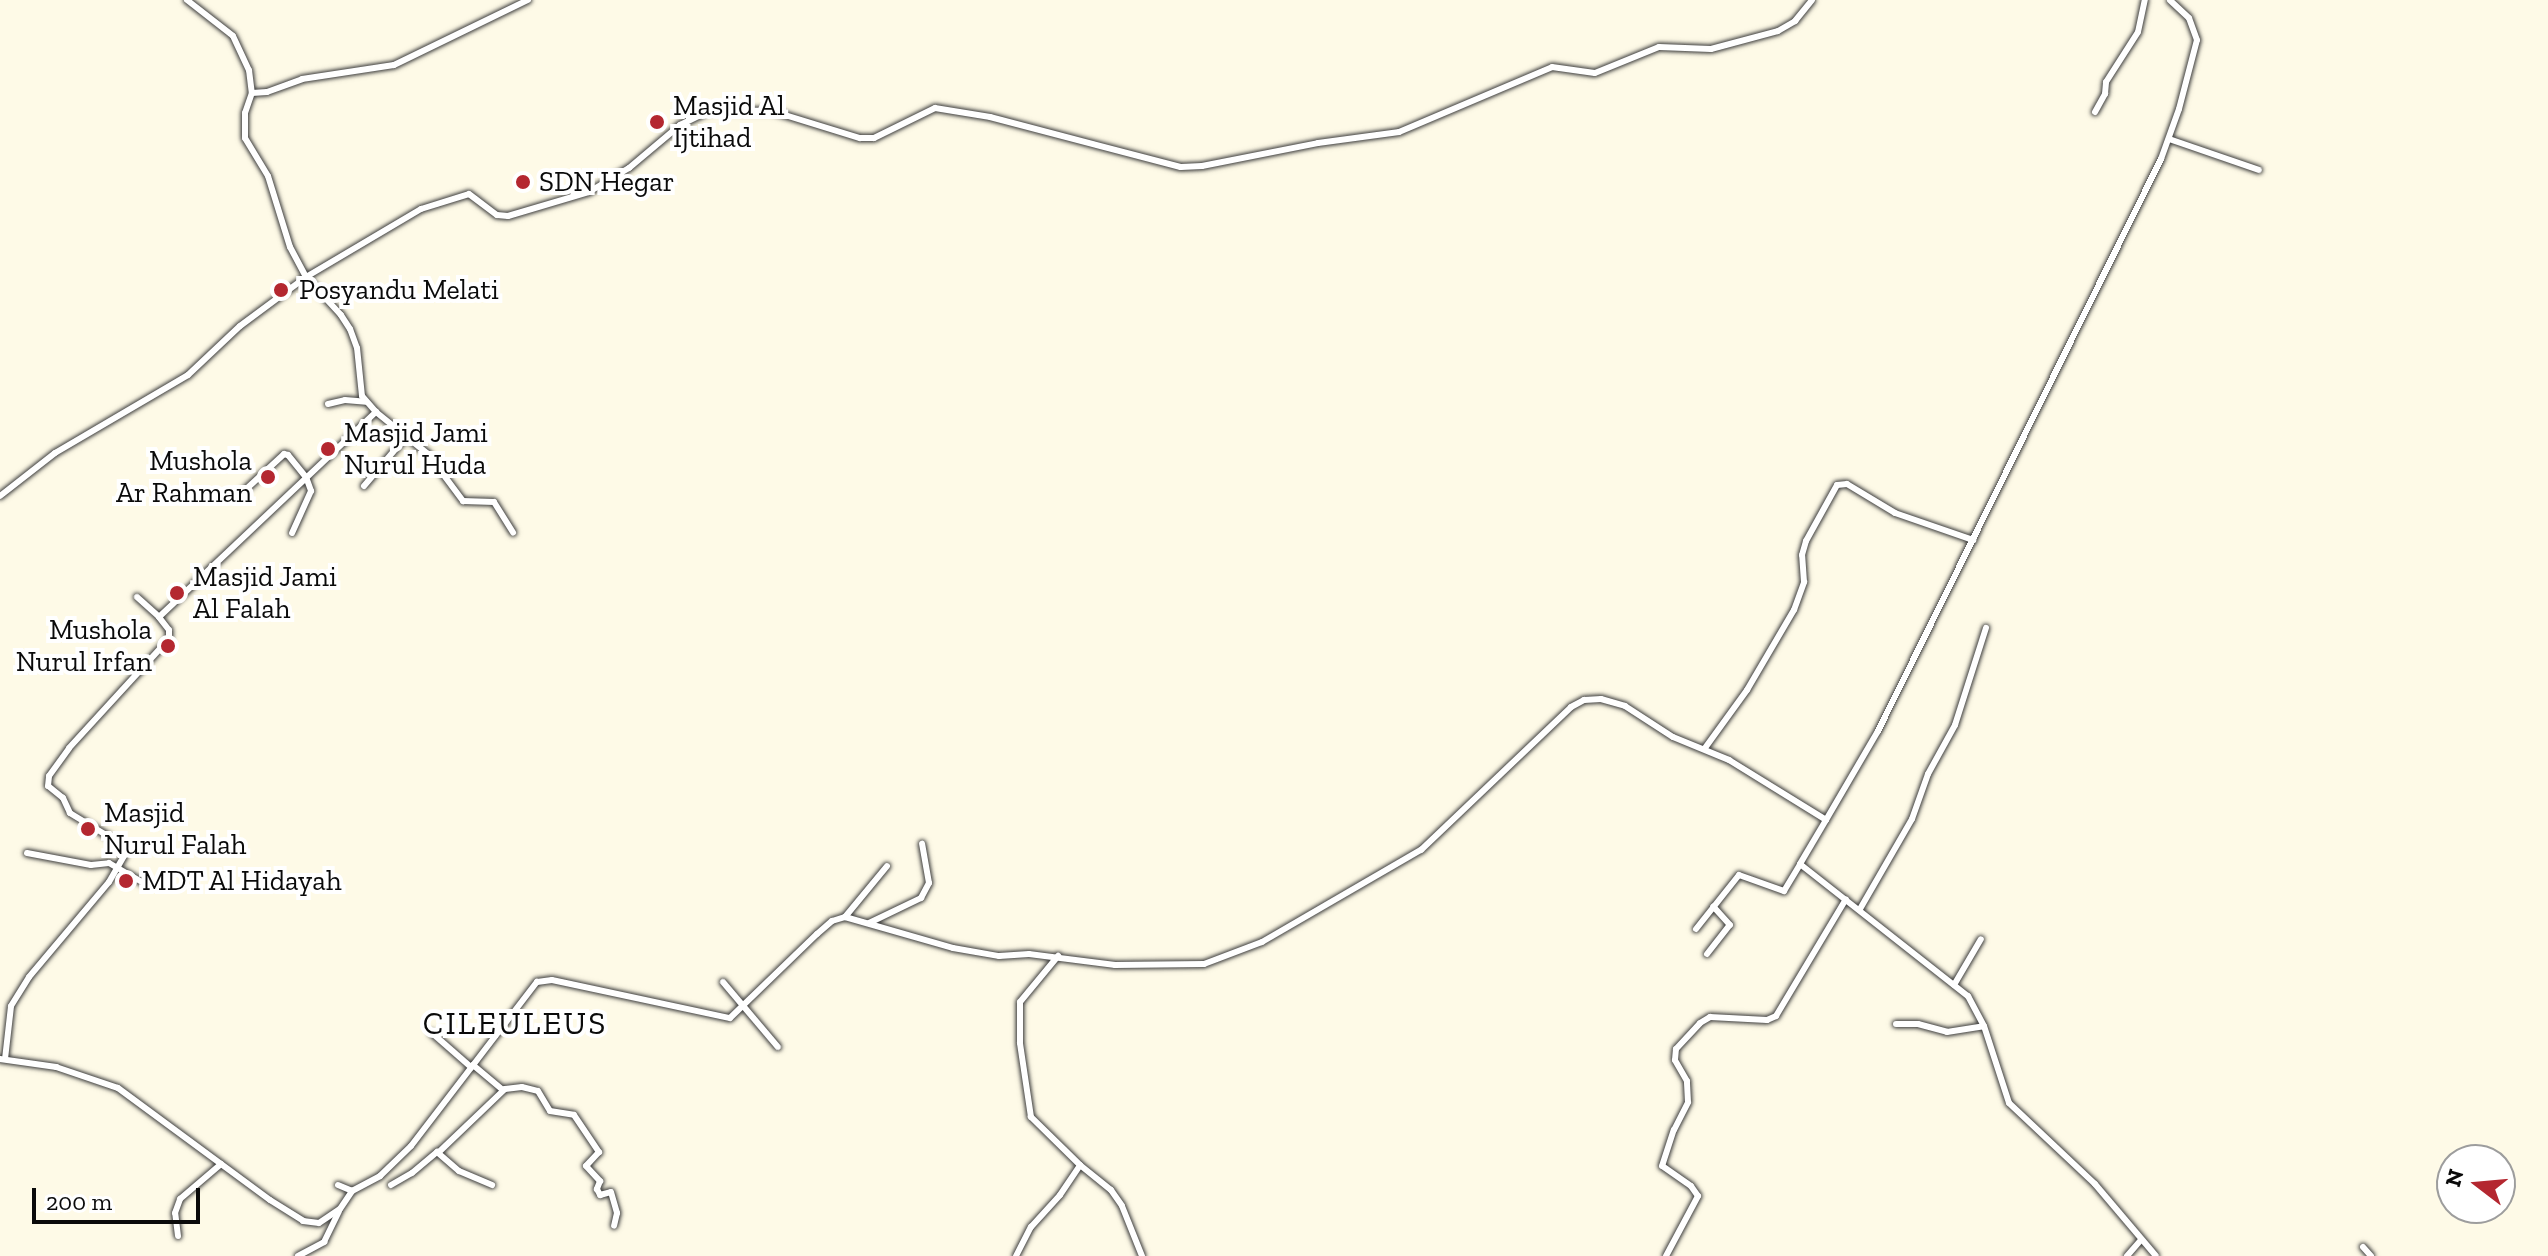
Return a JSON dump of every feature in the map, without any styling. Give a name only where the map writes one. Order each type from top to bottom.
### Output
[{"type":"street","points":[[187,0],[216,19],[233,36],[249,70],[252,93],[244,133],[273,192],[290,247],[306,277],[350,329],[366,402],[405,438],[428,454],[463,501],[494,502],[513,533]]},
{"type":"street","points":[[252,93],[267,92],[302,79],[394,65],[528,0]]},
{"type":"street","points":[[0,496],[55,453],[188,375],[240,326],[306,277],[421,209],[463,194],[478,197],[497,215],[508,216],[589,192],[629,168],[680,125],[711,110],[772,111],[860,138],[874,138],[935,108],[1008,122],[1181,167],[1202,166],[1318,143],[1399,132],[1546,69],[1595,73],[1659,47],[1711,49],[1778,31],[1795,21],[1812,0]]},
{"type":"street","points":[[2095,112],[2105,94],[2106,82],[2138,32],[2145,0]]},
{"type":"street","points":[[1696,929],[1739,875],[1784,891],[1878,731],[2169,139],[2197,40],[2189,18],[2170,0]]},
{"type":"street","points":[[2169,139],[2259,170]]},
{"type":"street","points":[[328,404],[345,400],[366,402]]},
{"type":"street","points":[[159,617],[376,412]]},
{"type":"street","points":[[364,486],[405,438]]},
{"type":"street","points":[[243,492],[285,453],[306,477],[310,496],[292,533]]},
{"type":"street","points":[[1705,748],[1747,690],[1794,610],[1804,582],[1802,555],[1806,541],[1837,485],[1847,484],[1878,505],[1973,540]]},
{"type":"street","points":[[137,597],[169,630],[169,639],[69,748],[47,781],[63,798],[70,813],[120,844],[124,856],[119,867],[29,977],[11,1006],[2,1059],[56,1067],[118,1088],[303,1221],[324,1221],[340,1209],[352,1191],[380,1176],[411,1146],[528,991],[545,980],[723,1018],[745,1006],[832,921],[845,917],[980,954],[1058,956],[1115,965],[1204,964],[1262,942],[1421,850],[1571,707],[1584,700],[1601,699],[1625,706],[1663,732],[1705,748],[1826,820]]},
{"type":"street","points":[[1860,909],[1912,819],[1928,774],[1955,725],[1986,628]]},
{"type":"street","points":[[869,923],[921,898],[929,883],[922,844]]},
{"type":"street","points":[[27,853],[119,867],[143,883]]},
{"type":"street","points":[[1800,864],[1968,996],[1984,1026],[2009,1103],[2095,1184],[2140,1241],[2156,1256]]},
{"type":"street","points":[[845,917],[857,898],[887,866]]},
{"type":"street","points":[[1666,1256],[1698,1196],[1691,1186],[1662,1166],[1674,1130],[1688,1102],[1687,1081],[1674,1056],[1676,1049],[1700,1023],[1710,1017],[1774,1018],[1846,899]]},
{"type":"street","points":[[1707,954],[1730,925],[1713,906]]},
{"type":"street","points":[[1954,985],[1981,939]]},
{"type":"street","points":[[1058,956],[1020,1002],[1020,1043],[1031,1117],[1080,1165],[1111,1190],[1122,1206],[1142,1256]]},
{"type":"street","points":[[723,982],[778,1047]]},
{"type":"street","points":[[1896,1024],[1918,1024],[1947,1032],[1984,1026]]},
{"type":"street","points":[[432,1033],[503,1090]]},
{"type":"street","points":[[391,1185],[439,1152],[503,1090],[522,1087],[538,1091],[550,1111],[568,1113],[579,1120],[584,1134],[599,1152],[586,1167],[600,1181],[597,1188],[600,1195],[611,1192],[617,1213],[614,1226]]},
{"type":"street","points":[[439,1152],[459,1171],[492,1185]]},
{"type":"street","points":[[178,1236],[175,1213],[180,1199],[221,1164]]},
{"type":"street","points":[[1016,1256],[1031,1227],[1060,1195],[1080,1165]]},
{"type":"street","points":[[338,1185],[352,1191]]},
{"type":"street","points":[[298,1256],[324,1242],[337,1221],[340,1209]]},
{"type":"street","points":[[2127,1256],[2140,1241]]},
{"type":"street","points":[[2363,1247],[2371,1256]]},
{"type":"place","name":"Masjid Al Ijtihad","points":[[657,122]]},
{"type":"place","name":"SDN Hegar","points":[[523,182]]},
{"type":"place","name":"Posyandu Melati","points":[[281,290]]},
{"type":"place","name":"Masjid Jami Nurul Huda","points":[[328,449]]},
{"type":"place","name":"Mushola Ar Rahman","points":[[268,477]]},
{"type":"place","name":"Masjid Jami Al Falah","points":[[177,593]]},
{"type":"place","name":"Mushola Nurul Irfan","points":[[168,646]]},
{"type":"place","name":"Masjid Nurul Falah","points":[[88,829]]},
{"type":"place","name":"MDT Al Hidayah","points":[[126,881]]},
{"type":"district","name":"CILEULEUS","points":[[515,1023]]}]
